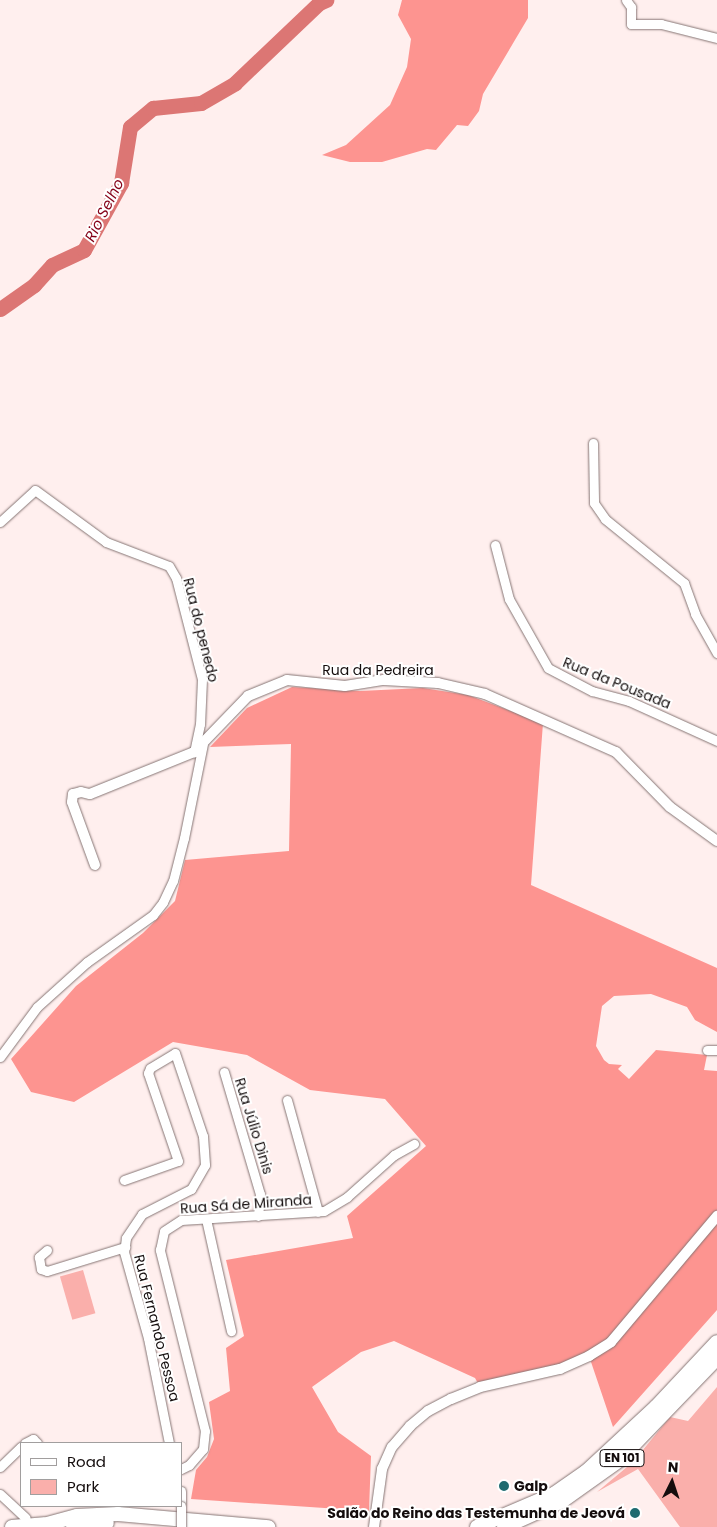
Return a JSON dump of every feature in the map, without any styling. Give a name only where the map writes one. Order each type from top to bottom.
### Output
[{"type":"highway","name":"EN 101","points":[[477,1527],[554,1494],[586,1472],[656,1407],[717,1342]]},
{"type":"highway","name":"EN 101","points":[[504,1527],[562,1502],[618,1461],[717,1358]]},
{"type":"highway","points":[[12,1527],[82,1515],[118,1514],[268,1527]]},
{"type":"highway","points":[[73,1527],[112,1523],[170,1527]]},
{"type":"street","points":[[626,0],[631,7],[631,24],[661,24],[717,38]]},
{"type":"street","points":[[593,443],[594,503],[605,519],[684,582],[695,614],[717,653]]},
{"type":"street","name":"Rua do penedo","points":[[0,522],[35,490],[106,542],[169,566],[176,578],[202,679],[200,724],[194,752]]},
{"type":"street","name":"Rua da Pousada","points":[[495,545],[509,599],[548,668],[592,691],[629,701],[717,741]]},
{"type":"street","name":"Rua da Pedreira","points":[[95,865],[72,802],[73,794],[81,792],[90,794],[194,752],[248,696],[271,684],[287,680],[345,686],[384,680],[438,682],[486,694],[616,752],[670,807],[717,841]]},
{"type":"street","points":[[0,1057],[37,1007],[87,962],[153,914],[163,902],[173,881],[182,846],[203,744]]},
{"type":"street","points":[[707,1050],[717,1050]]},
{"type":"street","name":"Rua Fernando Pessoa","points":[[124,1180],[178,1161],[148,1073],[150,1068],[175,1053],[203,1136],[205,1165],[199,1179],[181,1196],[142,1214],[133,1226],[125,1247],[126,1266],[153,1361],[169,1442]]},
{"type":"street","name":"Rua Júlio Dinis","points":[[224,1072],[260,1194],[258,1216]]},
{"type":"street","points":[[287,1100],[318,1212]]},
{"type":"street","name":"Rua Sá de Miranda","points":[[182,1468],[189,1465],[203,1449],[205,1431],[160,1250],[160,1240],[172,1223],[318,1212],[333,1207],[394,1155],[414,1144]]},
{"type":"street","points":[[374,1527],[382,1469],[392,1447],[428,1411],[480,1387],[560,1369],[589,1356],[611,1342],[717,1216]]},
{"type":"street","points":[[206,1219],[231,1331]]},
{"type":"street","points":[[47,1250],[40,1257],[42,1269],[47,1271],[125,1247]]},
{"type":"street","points":[[0,1467],[20,1448]]},
{"type":"street","points":[[0,1494],[36,1523]]},
{"type":"street","points":[[181,1507],[181,1527]]},
{"type":"green space","points":[[83,1270],[95,1313],[72,1320],[60,1277]]},
{"type":"green space","points":[[717,1387],[717,1527],[680,1527],[638,1469],[597,1492],[633,1462],[670,1417],[688,1421]]},
{"type":"shaded area","points":[[402,0],[528,0],[528,18],[483,94],[479,111],[468,126],[457,125],[436,150],[427,149],[382,162],[350,162],[322,155],[346,145],[390,105],[407,67],[411,39],[398,15]]},
{"type":"shaded area","points":[[292,687],[360,691],[423,688],[468,695],[543,723],[531,885],[717,968],[717,1032],[695,1020],[687,1007],[651,994],[614,996],[602,1006],[596,1046],[604,1060],[609,1064],[622,1065],[618,1069],[629,1079],[656,1050],[707,1055],[704,1070],[717,1071],[717,1310],[613,1427],[589,1356],[480,1387],[475,1378],[394,1341],[361,1352],[312,1387],[338,1432],[371,1456],[369,1511],[191,1499],[196,1470],[207,1457],[214,1439],[209,1402],[230,1391],[226,1348],[244,1336],[226,1260],[353,1238],[347,1216],[426,1146],[385,1099],[310,1090],[247,1055],[173,1042],[74,1102],[31,1092],[11,1059],[76,986],[143,933],[175,901],[185,860],[289,851],[291,744],[210,747],[247,708]]},
{"type":"waterway","name":"Rio Selho","points":[[0,309],[34,285],[52,265],[84,250],[121,183],[130,127],[153,108],[201,103],[235,83],[319,3],[326,0]]},
{"type":"place","name":"Galp","points":[[504,1486]]},
{"type":"place","name":"Salão do Reino das Testemunha de Jeová","points":[[635,1513]]}]
